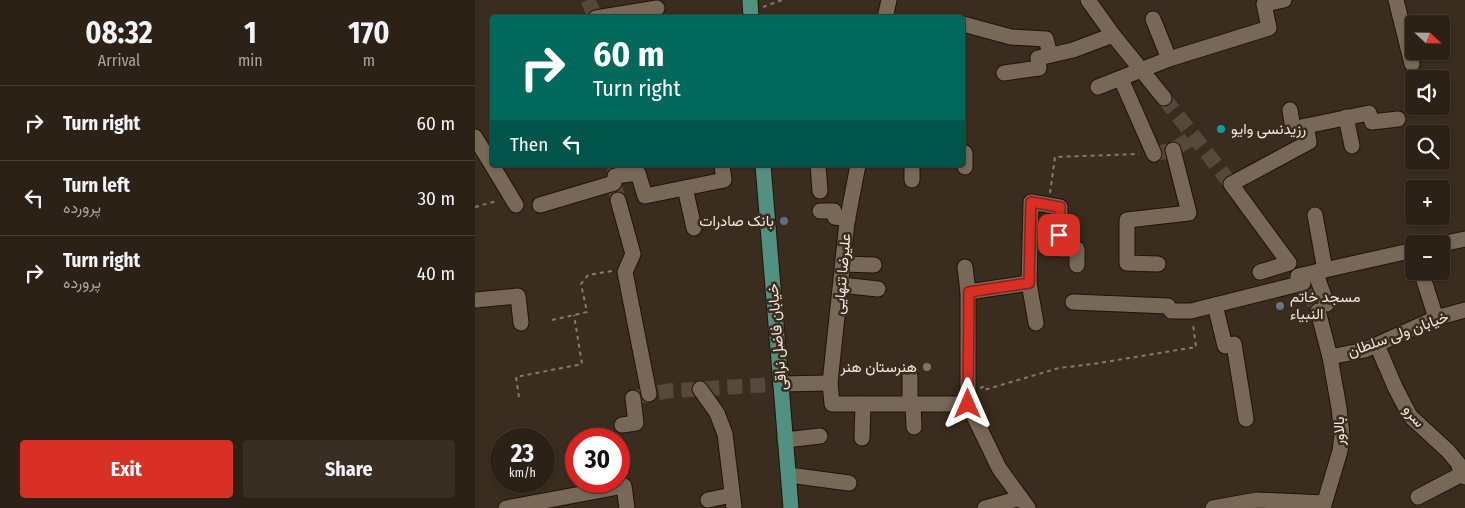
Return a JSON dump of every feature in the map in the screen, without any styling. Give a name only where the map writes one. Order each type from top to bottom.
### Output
[{"type":"main road","name":"خیابان فاضل نراقی","points":[[763,167],[791,508]]},
{"type":"street","points":[[886,15],[889,0]]},
{"type":"street","points":[[1088,0],[1113,35],[1164,98]]},
{"type":"street","points":[[1098,87],[1169,59],[1269,28],[1263,2],[1284,0]]},
{"type":"street","points":[[1396,0],[1412,64]]},
{"type":"street","points":[[614,15],[651,11]]},
{"type":"street","points":[[1153,19],[1169,59]]},
{"type":"street","points":[[965,24],[1011,36],[1046,39],[1049,56]]},
{"type":"street","points":[[1004,73],[1039,68],[1038,58],[1073,50],[1113,35]]},
{"type":"street","points":[[1121,79],[1154,154]]},
{"type":"street","points":[[1290,110],[1293,129],[1369,113],[1372,122],[1398,119]]},
{"type":"street","points":[[1346,117],[1352,146]]},
{"type":"street","points":[[1260,272],[1289,263],[1231,184],[1309,142],[1306,126]]},
{"type":"street","points":[[475,137],[490,162]]},
{"type":"street","points":[[1158,264],[1127,263],[1127,220],[1189,213],[1173,150]]},
{"type":"street","points":[[493,167],[514,201]]},
{"type":"street","points":[[540,205],[638,173],[645,196],[724,180],[722,167]]},
{"type":"street","points":[[818,167],[820,191]]},
{"type":"street","name":"علیرضا تنهایی","points":[[830,384],[848,219],[858,167]]},
{"type":"street","points":[[685,188],[694,228]]},
{"type":"street","points":[[619,200],[633,254],[625,272],[649,394]]},
{"type":"street","points":[[1036,323],[1029,283],[1031,202],[1060,207],[1059,249],[1077,249],[1077,265]]},
{"type":"street","points":[[820,212],[834,211],[835,217],[848,219]]},
{"type":"street","name":"بالاور","points":[[1315,215],[1322,308],[1339,408],[1341,443],[1324,506]]},
{"type":"street","points":[[1450,242],[1465,239]]},
{"type":"street","points":[[1073,302],[1168,306],[1171,311],[1191,311],[1300,280],[1320,271],[1405,252]]},
{"type":"street","points":[[843,264],[874,265]]},
{"type":"street","points":[[965,267],[969,292],[968,397],[999,468],[1024,503],[985,508]]},
{"type":"street","points":[[1424,280],[1436,318]]},
{"type":"street","points":[[969,292],[1029,283]]},
{"type":"street","points":[[841,285],[878,289]]},
{"type":"street","points":[[475,300],[518,296],[521,323]]},
{"type":"street","points":[[1215,305],[1225,346],[1233,344],[1246,419]]},
{"type":"street","name":"خیابان ولی سلطان","points":[[1330,357],[1353,354],[1436,318],[1465,310]]},
{"type":"street","name":"سرو","points":[[1377,345],[1395,388],[1410,416],[1463,469]]},
{"type":"street","points":[[910,376],[913,427]]},
{"type":"street","points":[[781,384],[830,384],[832,404],[911,405],[968,397]]},
{"type":"street","points":[[700,389],[717,413],[725,434],[733,502],[708,500]]},
{"type":"street","points":[[622,426],[636,422],[633,398]]},
{"type":"street","points":[[862,438],[863,404]]},
{"type":"street","points":[[785,440],[820,436]]},
{"type":"street","points":[[1418,497],[1463,469]]},
{"type":"street","points":[[789,475],[849,483]]},
{"type":"street","points":[[506,508],[624,486],[627,508]]},
{"type":"street","points":[[1213,508],[1257,500],[1324,506]]},
{"type":"path","points":[[751,10],[782,0]]},
{"type":"path","points":[[1048,205],[1055,157],[1154,154]]},
{"type":"path","points":[[475,207],[514,201]]},
{"type":"path","points":[[552,320],[587,312],[581,284],[588,275],[627,268]]},
{"type":"path","points":[[968,397],[983,388],[983,390],[1059,368],[1196,347],[1191,311]]},
{"type":"path","points":[[519,397],[516,377],[582,364],[574,315]]},
{"type":"tunnel","points":[[588,0],[594,15]]},
{"type":"tunnel","points":[[1164,98],[1231,184]]},
{"type":"tunnel","points":[[1154,154],[1173,150],[1195,136]]},
{"type":"tunnel","points":[[615,167],[614,183],[618,200]]},
{"type":"tunnel","points":[[1295,272],[1311,296],[1318,311]]},
{"type":"tunnel","points":[[636,397],[667,391],[781,384]]},
{"type":"place","name":"رزیدنسی وایو","points":[[1221,129]]},
{"type":"place","name":"بانک صادرات","points":[[784,221]]},
{"type":"place","name":"مسجد خاتم النبیاء","points":[[1280,306]]},
{"type":"place","name":"هنرستان هنر","points":[[927,367]]},
{"type":"route","points":[[968,404],[969,292],[1029,283],[1031,202],[1060,207],[1059,235]]}]
